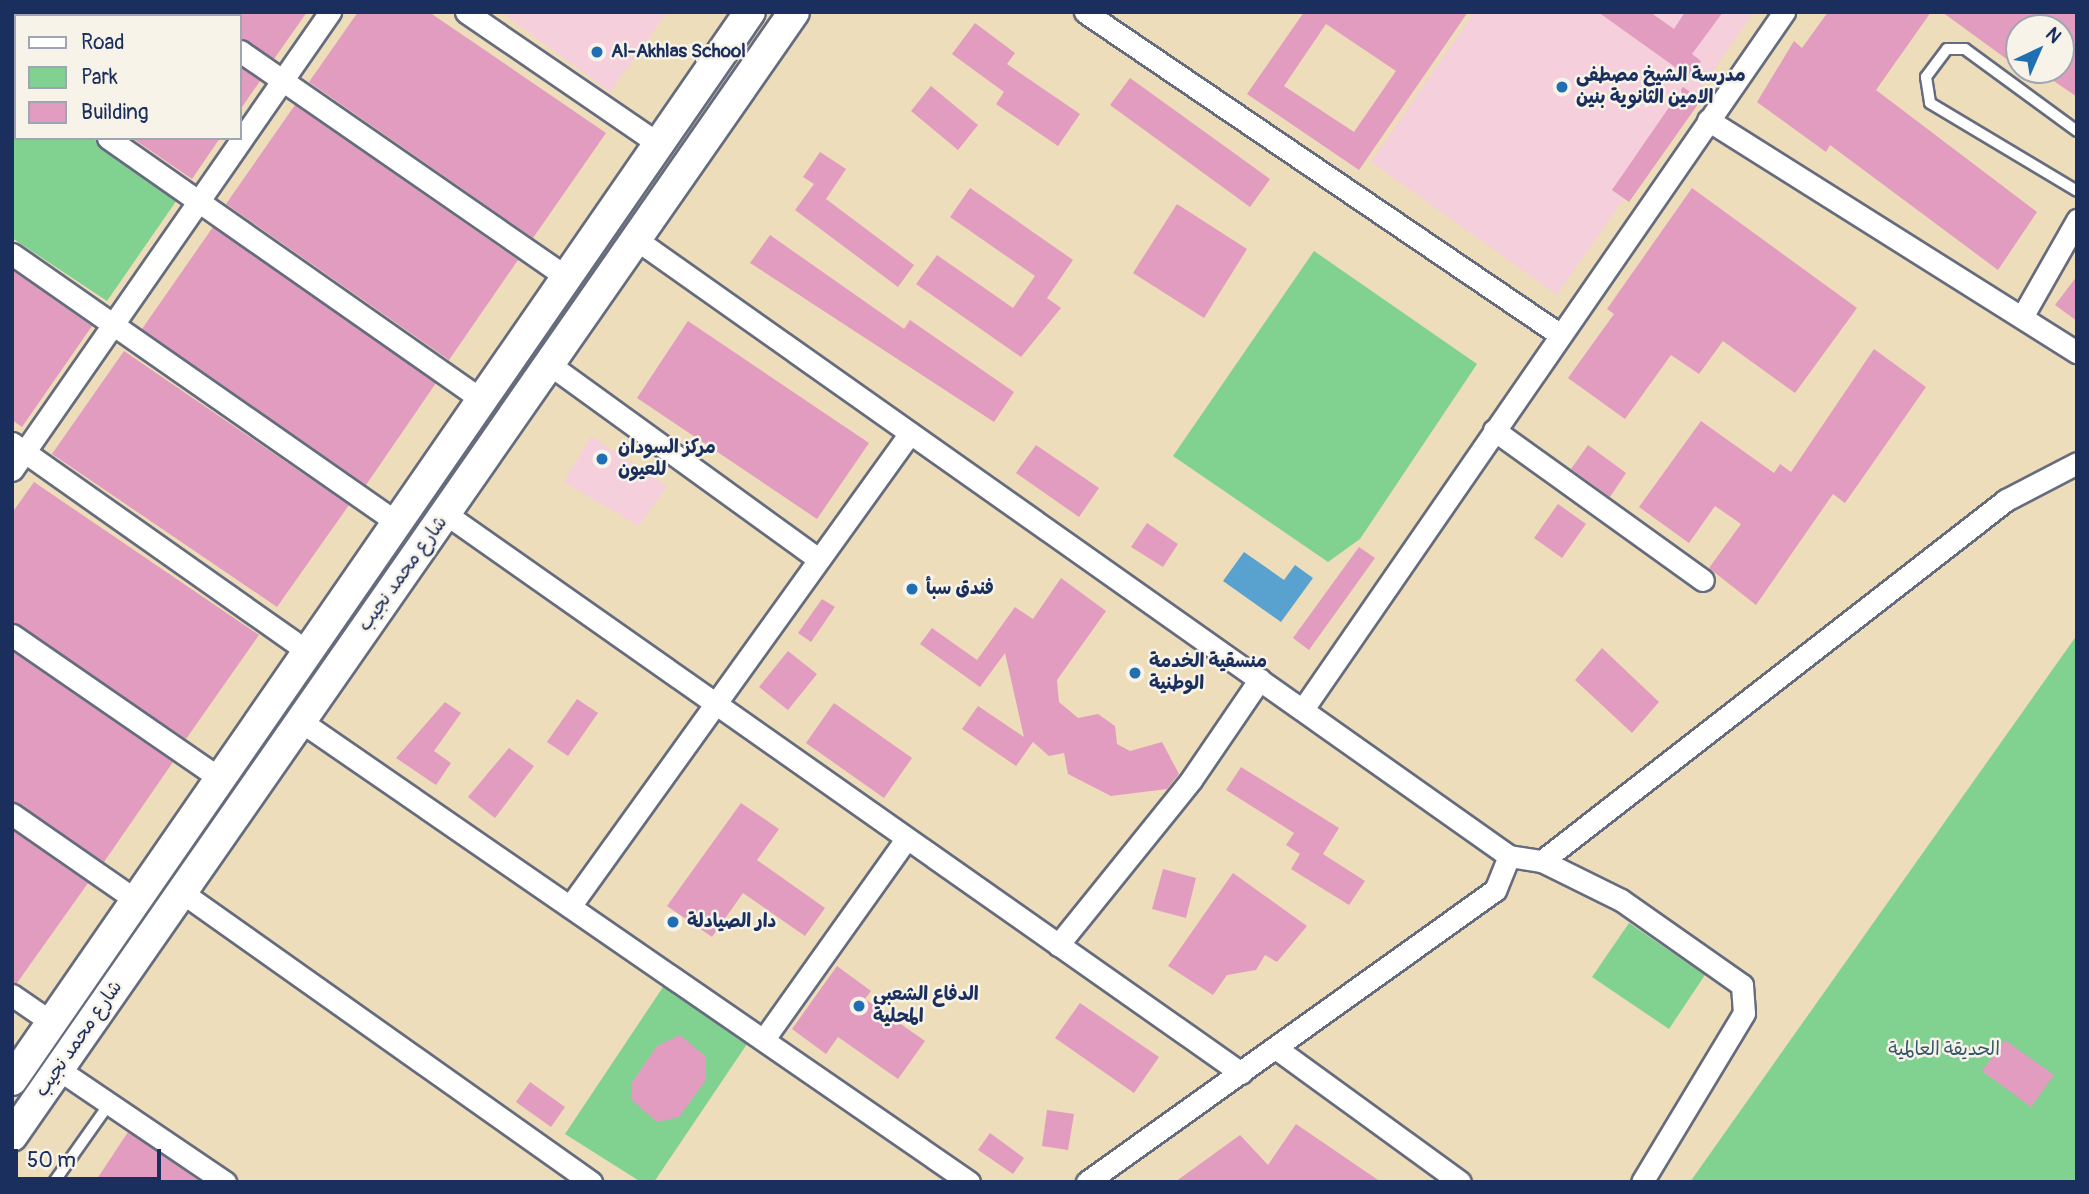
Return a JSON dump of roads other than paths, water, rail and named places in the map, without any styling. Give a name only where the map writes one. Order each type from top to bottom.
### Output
[{"type":"main road","name":"شارع محمد نجيب","points":[[12,1080],[133,898],[660,145],[750,12]]},
{"type":"main road","name":"شارع محمد نجيب","points":[[12,1136],[794,12]]},
{"type":"street","points":[[242,139],[330,12]]},
{"type":"street","points":[[466,12],[660,145]]},
{"type":"street","points":[[1085,12],[1559,334]]},
{"type":"street","points":[[1303,709],[1559,334],[1784,12]]},
{"type":"street","points":[[242,52],[566,277]]},
{"type":"street","points":[[1708,120],[2077,352]]},
{"type":"street","points":[[111,140],[481,399]]},
{"type":"street","points":[[12,470],[18,447],[112,324],[242,140]]},
{"type":"street","points":[[2022,317],[2077,220]]},
{"type":"street","points":[[637,240],[1509,856],[1542,861],[1676,935],[1730,971],[1747,998],[1744,1013],[1642,1182]]},
{"type":"street","points":[[12,254],[395,521]]},
{"type":"street","points":[[549,364],[818,559]]},
{"type":"street","points":[[1494,430],[1703,580]]},
{"type":"street","points":[[571,905],[910,433]]},
{"type":"street","points":[[18,447],[305,650]]},
{"type":"street","points":[[1542,861],[2006,500],[2077,463]]},
{"type":"street","points":[[446,514],[713,705],[1241,1073]]},
{"type":"street","points":[[12,635],[218,777]]},
{"type":"street","points":[[1058,945],[1191,780],[1260,679]]},
{"type":"street","points":[[299,720],[571,905],[969,1182]]},
{"type":"street","points":[[12,814],[133,898]]},
{"type":"street","points":[[764,1039],[906,839]]},
{"type":"street","points":[[1087,1182],[1277,1049],[1495,890],[1509,856]]},
{"type":"street","points":[[180,891],[591,1182]]},
{"type":"street","points":[[12,995],[51,1022]]},
{"type":"street","points":[[1277,1049],[1460,1182]]},
{"type":"street","points":[[58,1069],[225,1182]]},
{"type":"lane","points":[[2077,131],[1965,49],[1947,49],[1926,77],[1930,103],[2077,191]]},
{"type":"lane","points":[[54,1182],[109,1104]]},
{"type":"water","points":[[1244,552],[1284,580],[1295,565],[1313,578],[1281,622],[1223,581]]},
{"type":"place","name":"Al-Akhlas School","points":[[597,52]]},
{"type":"place","name":"مدرسة الشيخ مصطفى الامين الثانوية بنين","points":[[1562,87]]},
{"type":"place","name":"مركز السودان للعيون","points":[[602,459]]},
{"type":"place","name":"فندق سبأ","points":[[912,589]]},
{"type":"place","name":"منسقية الخدمة الوطنية","points":[[1135,673]]},
{"type":"place","name":"دار الصيادلة","points":[[673,922]]},
{"type":"place","name":"الدفاع الشعبي المحلية","points":[[859,1006]]},
{"type":"park label","name":"الحديقة العالمية","points":[[1944,1050]]}]
